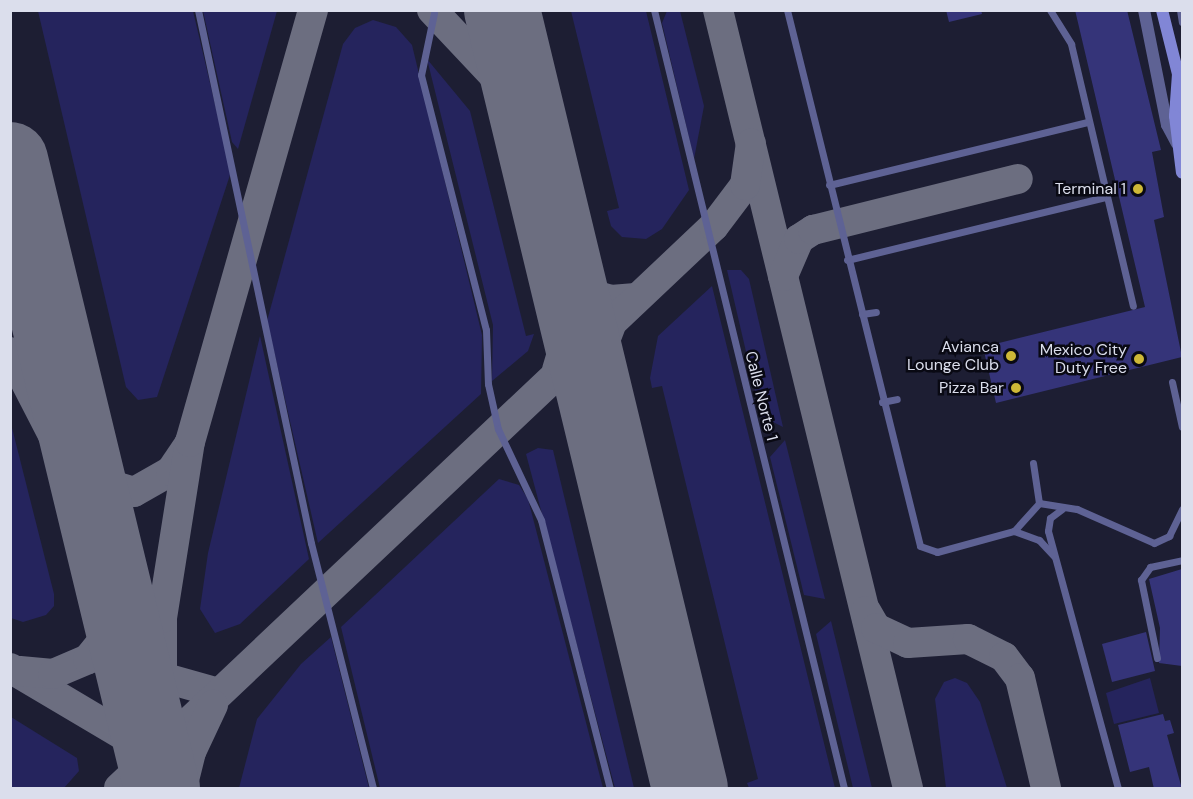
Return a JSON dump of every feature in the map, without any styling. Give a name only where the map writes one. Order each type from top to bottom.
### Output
[{"type":"street","points":[[1144,10],[1165,118],[1177,144]]},
{"type":"street","points":[[1162,10],[1178,74],[1177,144],[1182,173]]},
{"type":"street","points":[[1167,10],[1168,34]]},
{"type":"lane","points":[[198,10],[311,543],[374,789]]},
{"type":"lane","name":"Calle Norte 1","points":[[654,10],[844,789]]},
{"type":"lane","points":[[787,10],[847,261],[920,546],[937,552],[1014,531],[1039,503]]},
{"type":"lane","points":[[1050,10],[1071,44],[1087,122],[1134,306]]},
{"type":"lane","points":[[1180,10],[1182,22]]},
{"type":"lane","points":[[434,13],[421,75],[486,330],[488,384],[498,429],[541,520],[610,789]]},
{"type":"lane","points":[[829,185],[1087,122]]},
{"type":"lane","points":[[847,261],[1106,196]]},
{"type":"lane","points":[[862,314],[876,312]]},
{"type":"lane","points":[[1172,382],[1182,427]]},
{"type":"lane","points":[[882,402],[897,399]]},
{"type":"lane","points":[[1033,463],[1039,503]]},
{"type":"lane","points":[[1039,503],[1067,507],[1149,543],[1169,536],[1182,509]]},
{"type":"lane","points":[[1067,507],[1050,518],[1055,558],[1118,789]]},
{"type":"lane","points":[[1014,531],[1039,540],[1055,558]]},
{"type":"lane","points":[[1157,658],[1141,580],[1150,567],[1182,560]]},
{"type":"shaded area","points":[[38,11],[193,11],[231,172],[157,397],[138,400],[126,387]]},
{"type":"shaded area","points":[[203,11],[277,11],[238,149],[232,142]]},
{"type":"shaded area","points":[[571,11],[646,11],[689,190],[662,229],[646,239],[622,237],[611,226],[607,211],[619,208]]},
{"type":"shaded area","points":[[667,11],[680,11],[704,106],[694,159],[662,23]]},
{"type":"shaded area","points":[[373,20],[396,27],[412,45],[482,335],[481,394],[318,543],[267,321],[343,44],[355,28]]},
{"type":"shaded area","points":[[427,59],[470,111],[526,336],[534,334],[528,351],[492,381],[493,325]]},
{"type":"shaded area","points":[[727,270],[741,270],[749,279],[783,427],[761,416]]},
{"type":"shaded area","points":[[712,286],[835,788],[749,788],[747,783],[758,779],[662,386],[652,388],[650,378],[658,336]]},
{"type":"shaded area","points":[[260,336],[309,559],[240,624],[215,633],[200,609],[208,553]]},
{"type":"shaded area","points":[[10,420],[54,594],[54,606],[46,615],[23,622],[11,618]]},
{"type":"shaded area","points":[[785,440],[825,599],[804,595],[770,457]]},
{"type":"shaded area","points":[[538,448],[553,450],[634,788],[615,788],[526,454]]},
{"type":"shaded area","points":[[499,479],[519,485],[528,499],[603,788],[380,788],[341,627]]},
{"type":"shaded area","points":[[831,621],[872,788],[853,788],[816,634]]},
{"type":"shaded area","points":[[331,637],[369,788],[239,788],[257,719],[301,664]]},
{"type":"shaded area","points":[[955,678],[967,683],[980,702],[1007,788],[946,788],[935,699],[944,682]]},
{"type":"shaded area","points":[[1150,678],[1159,713],[1114,724],[1106,693]]},
{"type":"shaded area","points":[[11,717],[77,758],[79,771],[64,788],[11,788]]},
{"type":"building","points":[[946,10],[981,10],[982,14],[949,22]]},
{"type":"building","name":"Terminal 1","points":[[1075,10],[1127,10],[1161,150],[1152,152],[1164,217],[1154,220],[1182,357],[996,403],[983,347],[1145,307]]},
{"type":"building","points":[[1182,569],[1182,666],[1159,663],[1160,628],[1149,579]]},
{"type":"building","points":[[1146,632],[1155,671],[1112,682],[1102,644]]},
{"type":"building","points":[[1163,714],[1165,721],[1170,720],[1174,733],[1167,735],[1182,789],[1154,789],[1149,767],[1130,772],[1118,725]]},
{"type":"taxiway","points":[[162,786],[162,618],[190,442],[313,10]]},
{"type":"taxiway","points":[[432,10],[497,79],[537,152]]},
{"type":"taxiway","points":[[718,10],[908,788]]},
{"type":"taxiway","points":[[119,788],[714,226],[745,185],[751,143]]},
{"type":"taxiway","points":[[783,276],[799,239],[813,230],[1018,179]]},
{"type":"taxiway","points":[[557,370],[571,323],[563,267]]},
{"type":"taxiway","points":[[563,268],[583,292],[611,300],[636,298]]},
{"type":"taxiway","points":[[598,409],[596,364],[610,327]]},
{"type":"taxiway","points":[[10,352],[85,497],[104,547]]},
{"type":"taxiway","points":[[84,460],[108,484],[134,492],[171,471],[188,446]]},
{"type":"taxiway","points":[[20,671],[53,674],[88,659],[111,631],[117,600]]},
{"type":"taxiway","points":[[866,611],[876,628],[908,643],[968,639],[1004,657],[1020,678],[1046,788]]},
{"type":"taxiway","points":[[128,647],[158,676],[215,692]]},
{"type":"taxiway","points":[[10,668],[123,735],[158,776]]},
{"type":"taxiway","points":[[182,788],[191,752],[213,705]]},
{"type":"runway","points":[[502,10],[690,788]]},
{"type":"runway","points":[[10,160],[162,788]]},
{"type":"place","name":"Terminal 1","points":[[1138,189]]},
{"type":"place","name":"Avianca Lounge Club","points":[[1011,356]]},
{"type":"place","name":"Mexico City Duty Free","points":[[1139,359]]},
{"type":"place","name":"Pizza Bar","points":[[1016,388]]}]
